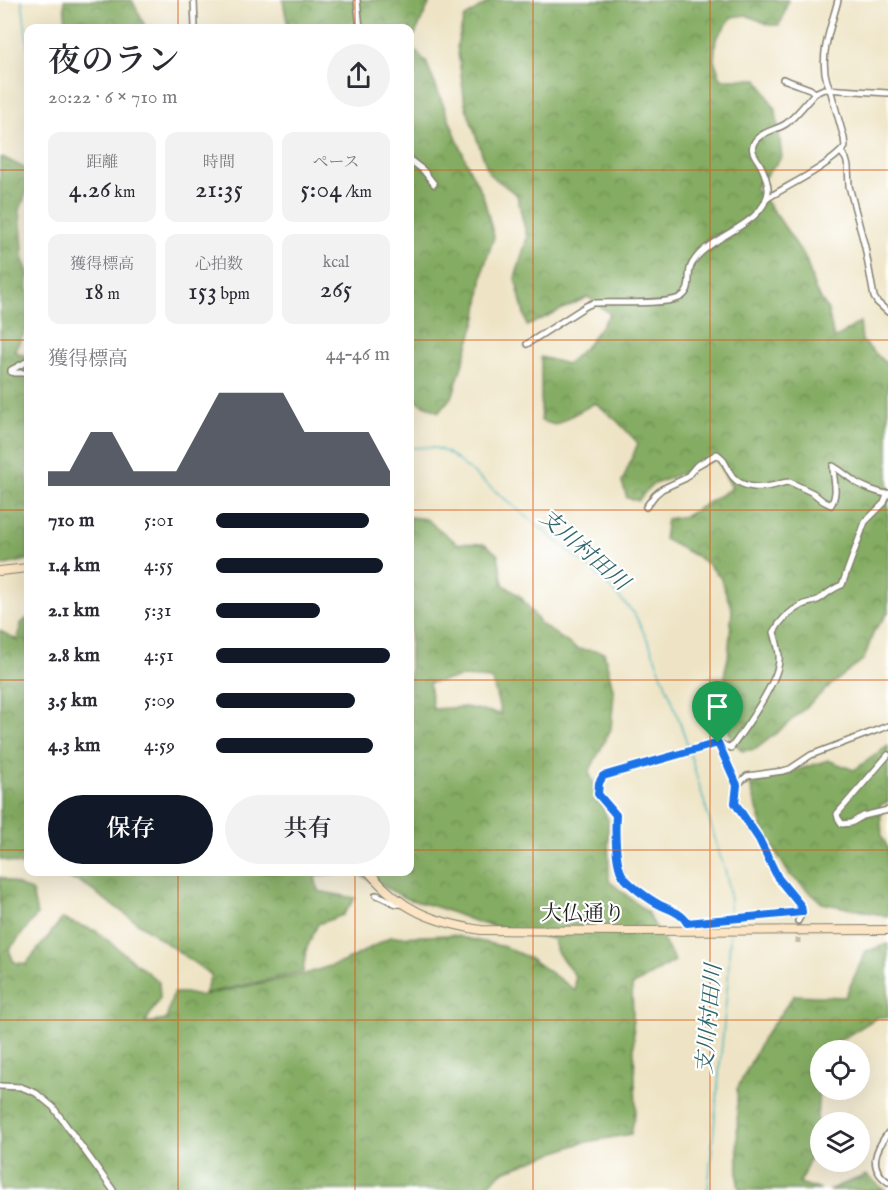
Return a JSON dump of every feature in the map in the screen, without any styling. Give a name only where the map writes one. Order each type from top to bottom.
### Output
[{"type":"street","points":[[194,0],[195,24]]},
{"type":"street","points":[[357,0],[360,24]]},
{"type":"street","points":[[766,199],[827,163],[845,147],[830,89],[826,82],[824,60],[837,0]]},
{"type":"street","points":[[783,79],[815,93]]},
{"type":"street","points":[[527,344],[593,303],[656,302],[681,297],[687,292],[690,267],[698,256],[718,239],[753,218],[766,199],[768,188],[753,153],[755,140],[786,124],[815,93],[824,89],[888,93]]},
{"type":"street","points":[[841,152],[848,166],[849,186],[865,247],[874,297],[888,312]]},
{"type":"street","points":[[414,163],[434,184]]},
{"type":"street","points":[[24,363],[11,372],[24,373]]},
{"type":"street","points":[[646,507],[662,489],[686,478],[696,466],[717,454],[722,456],[733,477],[743,484],[760,488],[786,481],[813,493],[831,506],[835,495],[833,466],[858,484],[887,494],[884,503],[865,522],[842,585],[817,600],[802,605],[779,622],[774,632],[779,655],[776,676],[744,731],[731,748],[718,743],[603,776],[598,788],[598,794],[616,815],[618,859],[624,877],[651,901],[687,920],[688,926],[737,918],[802,912]]},
{"type":"street","points":[[0,571],[24,568]]},
{"type":"street","points":[[737,785],[747,776],[790,769],[811,755],[888,726]]},
{"type":"street","points":[[718,743],[737,785],[735,803],[759,839],[778,878],[801,906],[802,912],[798,921]]},
{"type":"street","points":[[888,755],[837,814],[843,824],[851,824],[863,816],[888,810]]},
{"type":"street","name":"大仏通り","points":[[372,876],[399,902],[432,919],[481,930],[624,931],[688,926],[719,930],[888,930]]},
{"type":"street","points":[[376,895],[399,905],[404,904]]},
{"type":"street","points":[[0,1086],[21,1087],[36,1092],[53,1107],[113,1190]]},
{"type":"street","points":[[888,1133],[875,1154],[876,1165],[882,1178],[888,1182]]},
{"type":"green space","points":[[64,0],[132,0],[144,24],[66,24]]},
{"type":"green space","points":[[283,0],[431,0],[414,36],[414,24],[287,24]]},
{"type":"green space","points":[[491,0],[788,0],[779,25],[770,25],[746,15],[732,17],[716,39],[714,60],[721,79],[758,79],[776,111],[782,157],[755,188],[806,259],[815,290],[828,310],[834,339],[860,322],[862,341],[888,365],[888,613],[874,631],[864,659],[756,749],[742,751],[732,740],[727,727],[725,670],[732,610],[720,577],[696,556],[664,539],[667,519],[686,516],[732,488],[716,459],[650,486],[638,501],[627,498],[622,482],[638,443],[616,420],[595,403],[555,425],[541,421],[541,357],[567,364],[588,344],[610,314],[588,297],[527,326],[515,278],[527,238],[517,195],[489,174],[465,104],[457,45],[464,18]]},
{"type":"green space","points":[[414,49],[426,62],[469,168],[483,195],[494,237],[484,267],[477,317],[453,395],[439,412],[414,400]]},
{"type":"green space","points":[[0,158],[24,168],[24,199],[20,210],[24,262],[24,334],[14,351],[24,355],[24,561],[0,566]]},
{"type":"green space","points":[[414,518],[426,519],[457,543],[485,544],[498,555],[503,584],[521,597],[541,624],[577,649],[604,652],[614,693],[611,729],[589,772],[608,820],[609,881],[647,912],[675,961],[632,986],[636,1109],[631,1134],[581,1143],[504,1171],[482,1190],[0,1190],[0,877],[32,891],[37,915],[9,950],[14,962],[26,964],[62,919],[96,931],[159,982],[160,998],[145,1023],[166,1020],[173,993],[199,996],[305,974],[346,961],[390,937],[452,935],[505,947],[531,959],[575,990],[575,976],[557,952],[553,939],[479,923],[408,899],[362,876],[414,876]],"holes":[[[463,677],[492,679],[501,714],[465,707],[433,709],[429,683]]]},
{"type":"green space","points":[[24,621],[24,866],[0,859],[0,630],[17,640],[21,623]]},
{"type":"green space","points":[[888,746],[888,802],[880,805],[882,837],[888,848],[888,916],[822,903],[789,874],[764,832],[750,785],[828,760],[854,770]]},
{"type":"green space","points":[[57,876],[315,876],[318,891],[355,898],[343,915],[318,924],[306,950],[303,972],[204,994],[211,975],[80,882]]},
{"type":"green space","points":[[888,944],[888,1018],[878,1017],[840,1040],[810,1040],[810,1100],[818,1100],[817,1112],[810,1112],[810,1158],[800,1183],[821,1190],[740,1190],[738,1185],[737,1089],[763,1038],[794,995],[845,997],[866,951]]},
{"type":"green space","points":[[866,1175],[885,1190],[828,1190]]},
{"type":"waterway","name":"支川村田川","points":[[22,0],[25,24]]},
{"type":"waterway","name":"支川村田川","points":[[414,448],[436,448],[451,455],[598,575],[634,613],[650,645],[685,737],[726,873],[730,900],[730,927]]},
{"type":"waterway","name":"支川村田川","points":[[708,1190],[728,981],[730,935]]},
{"type":"tunnel","points":[[798,921],[798,943]]},
{"type":"route","points":[[718,743],[737,785],[735,803],[759,839],[778,878],[801,906],[802,912],[687,923],[687,920],[680,915],[651,901],[624,877],[621,871],[615,831],[616,815],[598,794],[599,783],[603,776],[718,743]]}]
